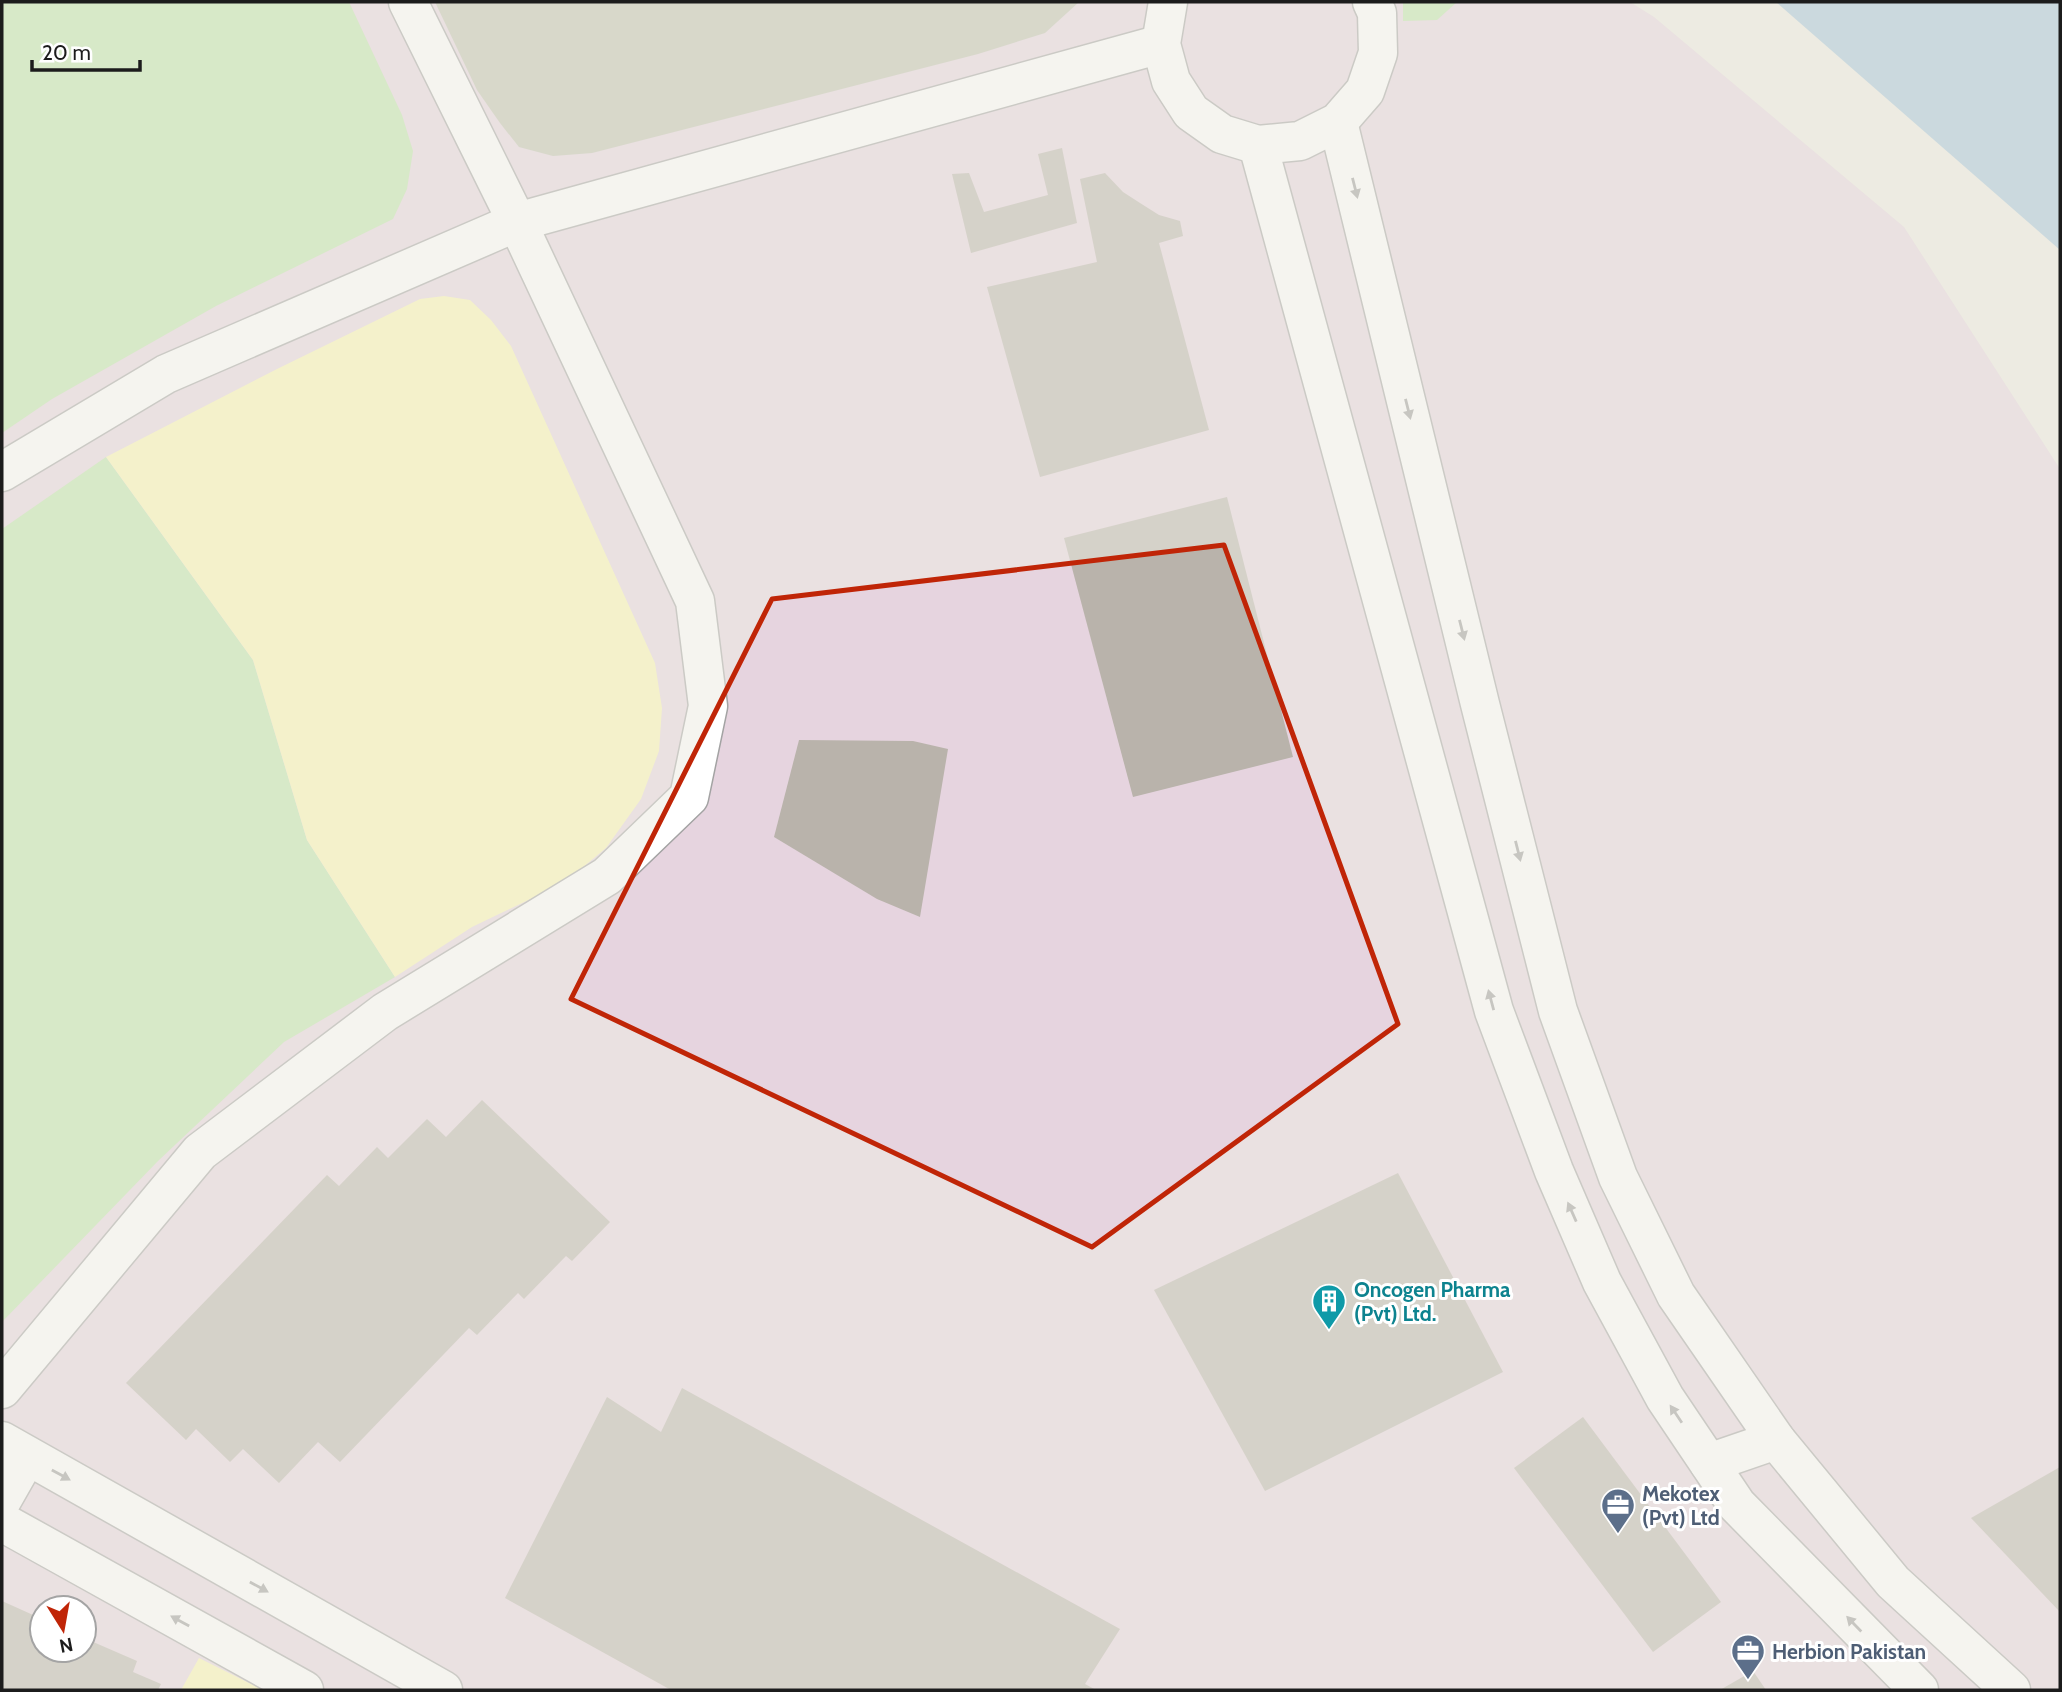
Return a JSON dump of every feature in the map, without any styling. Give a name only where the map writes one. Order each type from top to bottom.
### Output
[{"type":"lane","points":[[2,1388],[200,1152],[384,1012],[607,876],[689,796],[708,706],[695,601],[517,222],[408,2]]},
{"type":"lane","points":[[1168,2],[1161,44],[1171,81],[1191,112],[1222,134],[1258,145],[1300,141],[1338,122],[1365,91],[1378,53],[1377,13],[1373,2]]},
{"type":"lane","points":[[2,472],[166,374],[517,222],[1161,44]]},
{"type":"lane","points":[[1338,122],[1558,1011],[1618,1177],[1670,1283],[1776,1440],[1893,1582],[2011,1690]]},
{"type":"lane","points":[[1258,145],[1494,1011],[1554,1171],[1602,1282],[1665,1398],[1737,1505],[1919,1690]]},
{"type":"lane","points":[[1709,1462],[1776,1440]]},
{"type":"lane","points":[[2,1500],[15,1449],[443,1690]]},
{"type":"lane","points":[[2,1522],[304,1690]]},
{"type":"highlighted area","points":[[1224,545],[1398,1024],[1092,1247],[571,999],[772,599]]},
{"type":"shaded area","points":[[2,2],[1630,2],[1654,17],[1904,227],[2060,469],[2060,1690],[2,1690]]},
{"type":"shaded area","points":[[435,2],[1079,2],[1045,33],[978,54],[592,153],[553,156],[519,147],[500,123],[477,90]]},
{"type":"green space","points":[[2,2],[349,2],[402,115],[413,151],[407,189],[393,219],[216,306],[52,399],[2,433]]},
{"type":"green space","points":[[1403,2],[1457,2],[1437,20],[1403,21]]},
{"type":"green space","points":[[106,457],[253,660],[307,840],[395,977],[284,1042],[158,1161],[2,1322],[2,529]]},
{"type":"sand","points":[[444,296],[470,300],[491,320],[511,346],[655,663],[662,708],[659,751],[641,799],[606,848],[564,883],[472,927],[395,977],[307,840],[253,660],[106,457],[420,299]]},
{"type":"sand","points":[[199,1658],[263,1690],[181,1690]]},
{"type":"water","points":[[1776,2],[2060,2],[2060,250]]},
{"type":"building","points":[[1062,148],[1077,223],[971,253],[952,174],[969,173],[984,212],[1048,195],[1038,154]]},
{"type":"building","points":[[1105,173],[1123,192],[1140,203],[1159,215],[1180,221],[1183,236],[1159,243],[1209,430],[1040,477],[987,287],[1097,262],[1080,179]]},
{"type":"building","points":[[1227,497],[1293,757],[1133,797],[1064,538]]},
{"type":"building","points":[[799,740],[913,741],[948,749],[920,917],[877,899],[774,837]]},
{"type":"building","points":[[482,1100],[610,1222],[572,1261],[566,1256],[524,1299],[518,1293],[477,1335],[469,1328],[340,1462],[318,1442],[279,1483],[243,1449],[230,1462],[196,1429],[186,1440],[126,1383],[327,1175],[339,1186],[377,1147],[388,1158],[427,1119],[446,1137]]},
{"type":"building","name":"Oncogen Pharma (Pvt) Ltd.","points":[[1398,1173],[1503,1372],[1265,1491],[1154,1290]]},
{"type":"building","points":[[682,1388],[1120,1629],[1085,1684],[1096,1690],[671,1690],[505,1598],[607,1397],[661,1432]]},
{"type":"building","name":"Mekotex (Pvt) Ltd","points":[[1583,1417],[1721,1602],[1653,1652],[1514,1468]]},
{"type":"building","points":[[2060,1467],[2060,1612],[1971,1518]]},
{"type":"building","points":[[2,1601],[28,1613],[28,1664],[98,1664],[98,1644],[137,1661],[133,1672],[161,1684],[158,1690],[2,1690]]},
{"type":"building","name":"Herbion Pakistan","points":[[1753,1671],[1766,1690],[1720,1690]]},
{"type":"place","name":"Oncogen Pharma (Pvt) Ltd.","points":[[1329,1331]]},
{"type":"place","name":"Mekotex (Pvt) Ltd","points":[[1618,1535]]},
{"type":"place","name":"Herbion Pakistan","points":[[1748,1681]]}]
